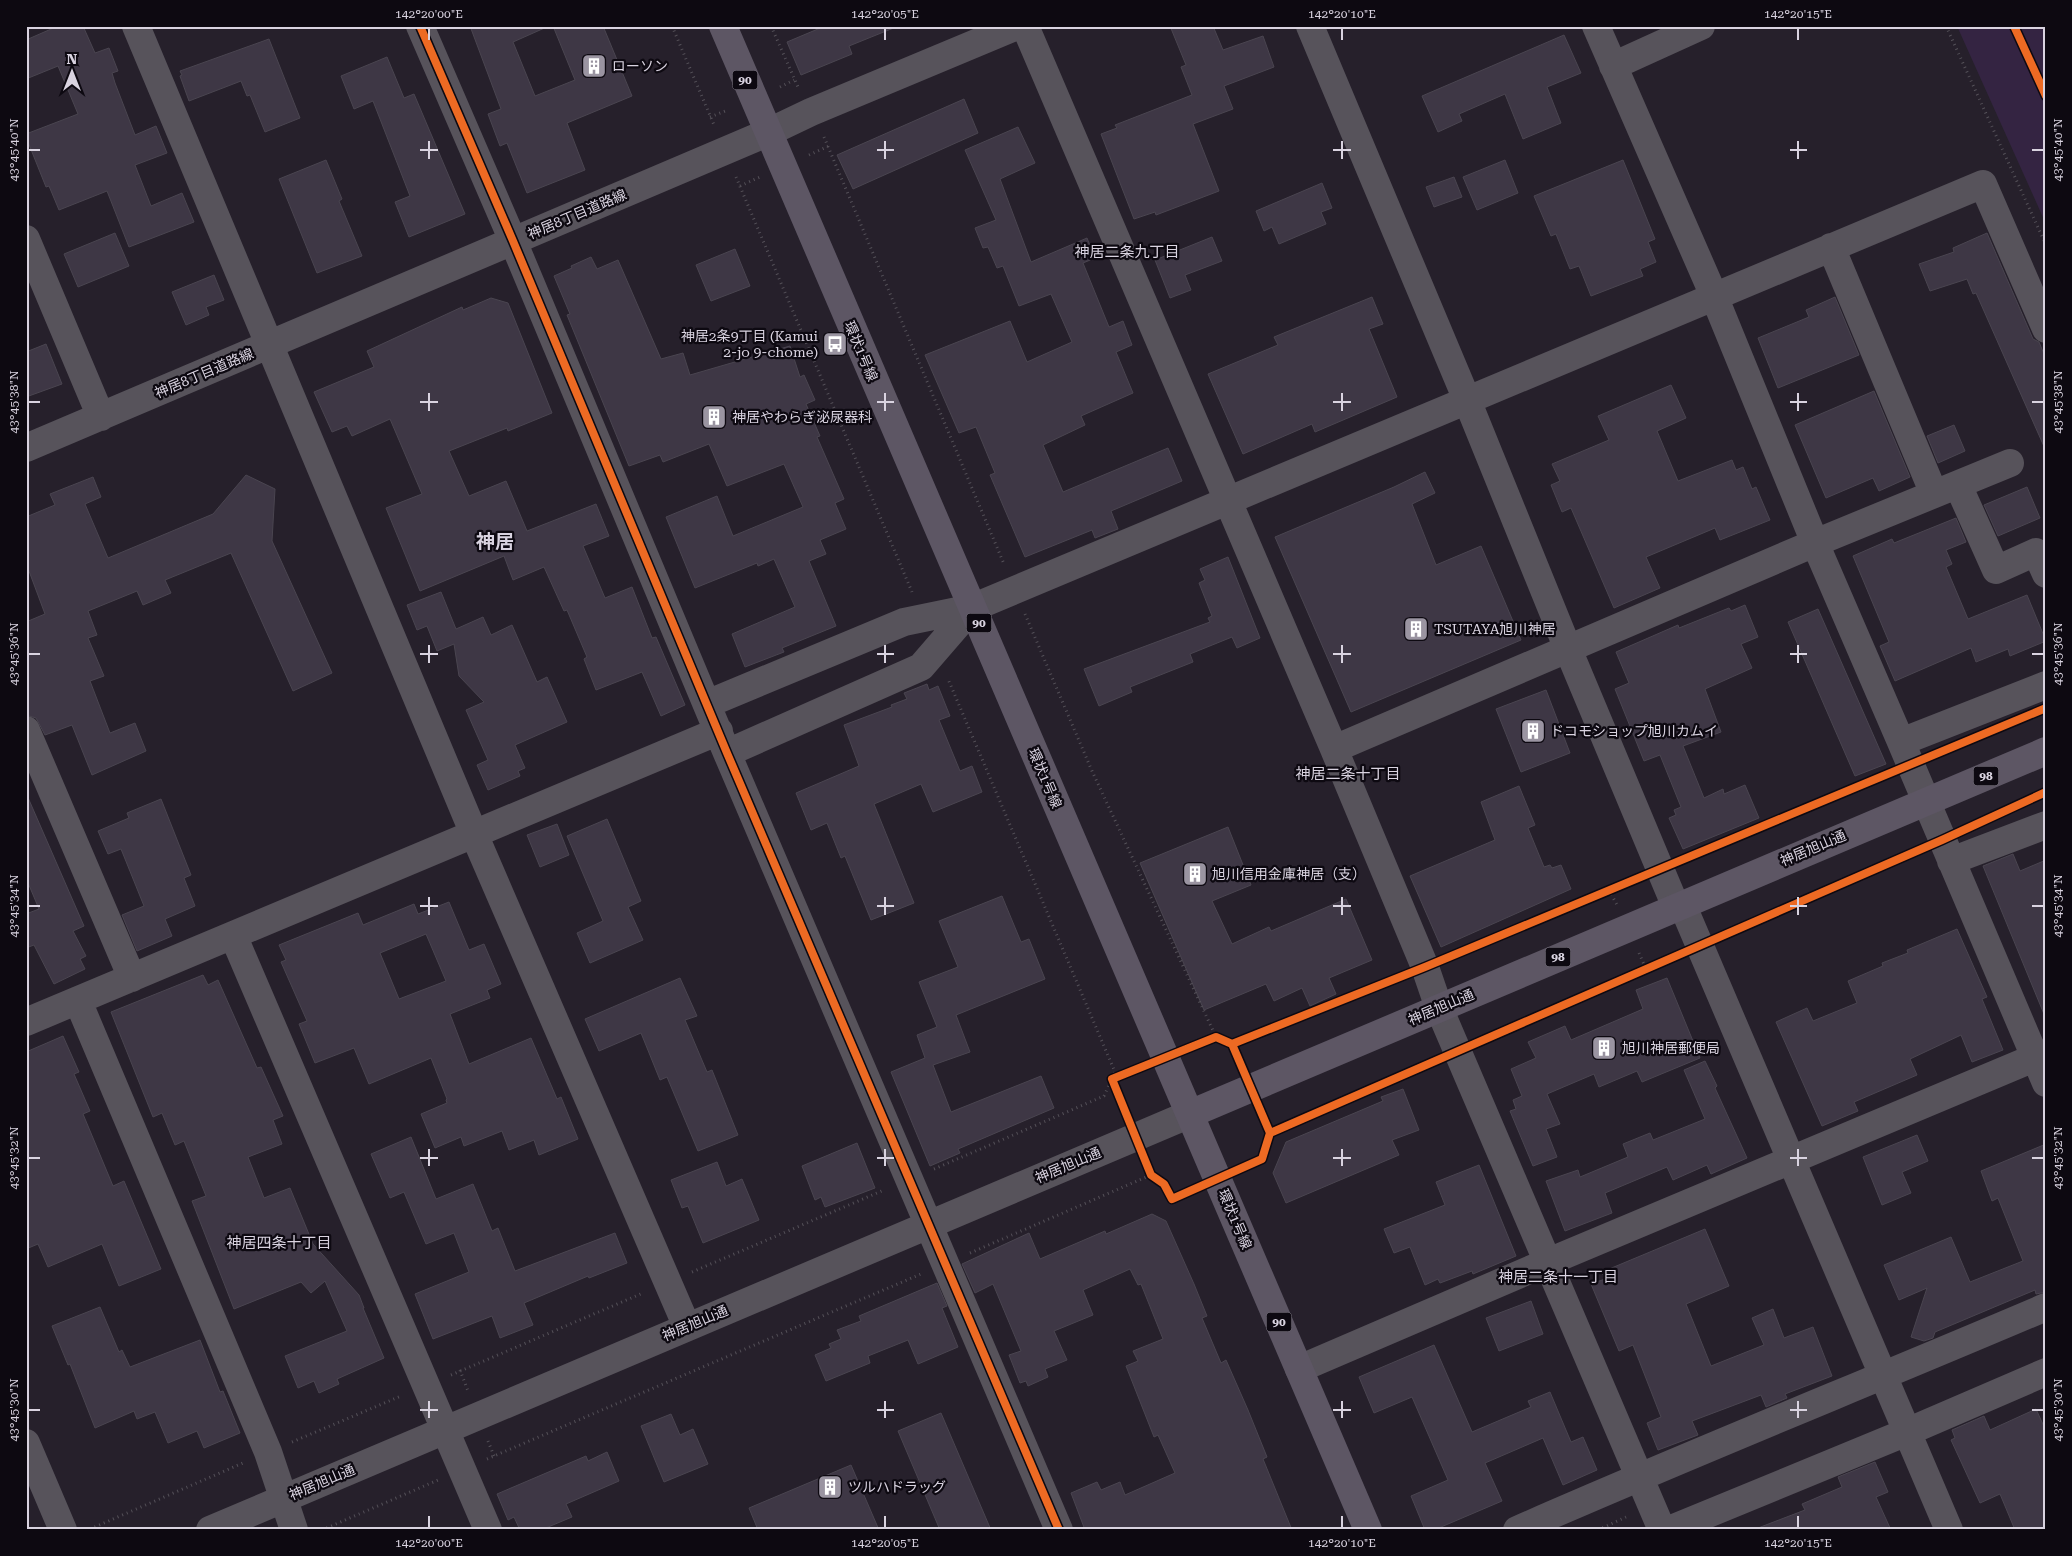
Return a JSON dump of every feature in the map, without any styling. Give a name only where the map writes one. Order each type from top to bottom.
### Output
[{"type":"main road","name":"環状1号線","points":[[723,26],[767,133],[1368,1530]]},
{"type":"main road","name":"神居旭山通","points":[[1190,1114],[2046,751]]},
{"type":"main road","name":"神居旭山通","points":[[1926,801],[2046,762]]},
{"type":"street","points":[[136,26],[474,834],[687,1327]]},
{"type":"street","points":[[420,26],[514,241],[723,742],[1059,1530]]},
{"type":"street","name":"神居8丁目道路線","points":[[26,448],[767,133],[811,112],[1017,26]]},
{"type":"street","points":[[1025,26],[1226,501],[1334,749],[1425,967],[1440,1008],[1657,1518]]},
{"type":"street","points":[[1310,26],[1467,400],[1568,649],[1791,1159],[1949,1530]]},
{"type":"street","points":[[1596,26],[1714,296],[1814,543],[1951,861],[2040,1055],[2046,1083]]},
{"type":"street","points":[[1613,66],[1701,26]]},
{"type":"street","points":[[707,704],[904,622],[972,608],[1983,184],[2046,330]]},
{"type":"street","points":[[26,239],[101,417]]},
{"type":"street","points":[[1831,248],[1946,489],[1996,570],[2036,552],[2046,574]]},
{"type":"street","points":[[1334,749],[1814,543],[2010,463]]},
{"type":"street","points":[[26,1022],[474,834],[921,667],[972,608]]},
{"type":"street","points":[[1901,742],[2046,685]]},
{"type":"street","points":[[26,730],[132,978]]},
{"type":"street","points":[[1951,861],[2046,825]]},
{"type":"street","points":[[233,936],[488,1530]]},
{"type":"street","points":[[78,1001],[268,1452],[282,1499],[294,1530]]},
{"type":"street","points":[[1299,1370],[1548,1262],[2040,1055]]},
{"type":"street","name":"神居旭山通","points":[[210,1530],[1190,1114]]},
{"type":"street","points":[[1517,1530],[1639,1476],[2046,1307]]},
{"type":"street","points":[[1669,1530],[1907,1432],[2046,1372]]},
{"type":"street","points":[[26,1443],[63,1530]]},
{"type":"path","points":[[672,26],[922,618]]},
{"type":"path","points":[[772,26],[794,80],[829,146],[1092,771],[1216,1037]]},
{"type":"path","points":[[1946,26],[2046,245]]},
{"type":"path","points":[[87,1530],[1104,1096],[1115,1072],[936,651]]},
{"type":"path","points":[[322,1530],[1151,1175]]},
{"type":"path","points":[[1598,1530],[1657,1518]]},
{"type":"shaded area","points":[[1957,26],[2046,26],[2046,224]]},
{"type":"building","points":[[58,26],[83,26],[95,53],[109,48],[118,71],[112,73],[135,135],[156,126],[167,153],[135,165],[151,206],[182,193],[194,222],[129,247],[107,191],[59,210],[49,186],[46,187],[26,137],[26,134],[78,114],[58,66],[26,79],[26,40]]},
{"type":"building","points":[[470,26],[549,26],[513,42],[535,96],[575,80],[553,26],[603,26],[632,96],[567,123],[585,170],[527,193],[507,143],[500,146],[488,114],[501,109]]},
{"type":"building","points":[[825,26],[896,27],[849,46],[852,54],[801,75],[787,42]]},
{"type":"building","points":[[1170,26],[1213,26],[1223,50],[1263,36],[1274,67],[1224,86],[1233,109],[1193,124],[1219,191],[1156,215],[1155,212],[1134,219],[1101,134],[1117,128],[1115,125],[1192,95],[1181,67],[1186,65]]},
{"type":"building","points":[[1564,35],[1581,73],[1547,87],[1561,123],[1523,139],[1505,94],[1459,114],[1462,121],[1438,132],[1422,96]]},
{"type":"building","points":[[269,39],[300,118],[265,132],[250,95],[247,96],[241,81],[189,101],[180,71]]},
{"type":"building","points":[[387,57],[404,98],[414,94],[465,214],[409,237],[395,202],[410,196],[373,101],[354,109],[341,76]]},
{"type":"building","points":[[964,99],[978,133],[853,189],[837,155]]},
{"type":"building","points":[[1018,127],[1035,163],[1000,179],[1031,262],[1087,238],[1095,258],[1083,263],[1109,327],[1123,321],[1132,345],[1116,352],[1133,393],[1081,416],[1085,425],[1043,445],[1063,492],[1168,448],[1182,481],[1111,511],[1118,529],[1095,538],[1092,530],[1025,557],[990,475],[995,473],[976,427],[959,433],[925,355],[1010,321],[1027,362],[1072,342],[1051,294],[1019,306],[1003,266],[997,268],[988,247],[983,248],[975,228],[996,220],[965,150]]},
{"type":"building","points":[[326,160],[342,199],[339,201],[362,256],[317,273],[279,179]]},
{"type":"building","points":[[1505,160],[1518,193],[1477,210],[1463,177]]},
{"type":"building","points":[[1623,160],[1655,239],[1648,242],[1656,262],[1640,269],[1643,276],[1591,296],[1579,266],[1570,269],[1556,234],[1551,236],[1534,196]]},
{"type":"building","points":[[1454,177],[1462,197],[1434,207],[1426,187]]},
{"type":"building","points":[[1322,183],[1332,208],[1321,212],[1326,224],[1279,244],[1272,227],[1264,231],[1256,211]]},
{"type":"building","points":[[115,233],[129,266],[78,287],[64,254]]},
{"type":"building","points":[[1987,233],[2033,339],[2039,342],[2046,359],[2046,451],[1976,293],[1973,294],[1967,279],[1930,291],[1919,264],[1954,252],[1953,248]]},
{"type":"building","points":[[1212,237],[1222,261],[1185,275],[1191,290],[1170,298],[1155,260]]},
{"type":"building","points":[[735,249],[750,286],[711,301],[696,265]]},
{"type":"building","points":[[591,257],[597,269],[618,260],[661,359],[683,353],[690,375],[790,346],[800,377],[804,375],[815,400],[806,404],[820,436],[817,437],[844,499],[835,503],[846,529],[820,540],[826,554],[809,561],[836,626],[782,648],[784,652],[745,667],[732,634],[795,607],[774,559],[758,566],[757,563],[695,588],[666,517],[717,496],[733,536],[803,507],[784,464],[727,486],[709,444],[663,462],[660,455],[629,466],[567,315],[570,314],[554,276]]},
{"type":"building","points":[[214,275],[224,300],[206,307],[209,315],[186,325],[172,292]]},
{"type":"building","points":[[1372,297],[1383,324],[1369,329],[1397,397],[1315,432],[1312,424],[1243,454],[1208,374],[1278,345],[1274,337]]},
{"type":"building","points":[[1835,297],[1859,355],[1778,388],[1758,338],[1809,317],[1806,310]]},
{"type":"building","points":[[491,298],[508,303],[552,413],[508,431],[507,428],[449,451],[469,496],[506,481],[527,531],[596,504],[609,536],[583,546],[605,598],[632,587],[652,638],[656,637],[685,705],[661,716],[642,672],[596,690],[584,659],[587,657],[567,610],[564,611],[544,567],[513,580],[504,556],[420,591],[386,508],[422,494],[390,419],[352,436],[347,426],[332,432],[314,392],[374,367],[367,351],[462,307],[463,310]]},
{"type":"building","points":[[46,344],[62,384],[26,397],[26,352]]},
{"type":"building","points":[[1671,385],[1686,418],[1657,431],[1678,481],[1732,460],[1736,470],[1743,467],[1752,489],[1756,487],[1770,520],[1720,540],[1715,528],[1646,557],[1660,588],[1614,608],[1571,508],[1562,512],[1551,485],[1560,481],[1552,464],[1609,440],[1598,416]]},
{"type":"building","points":[[1874,391],[1910,477],[1879,491],[1873,478],[1826,498],[1795,425]]},
{"type":"building","points":[[1954,425],[1965,451],[1938,463],[1927,436]]},
{"type":"building","points":[[1425,472],[1435,493],[1412,504],[1436,565],[1481,546],[1521,640],[1351,712],[1275,537]]},
{"type":"building","points":[[246,475],[275,489],[272,541],[332,673],[293,691],[231,553],[165,580],[171,593],[143,605],[137,591],[88,611],[97,635],[88,638],[104,676],[90,681],[110,733],[135,723],[146,751],[92,775],[72,725],[45,735],[36,718],[26,715],[26,622],[45,614],[26,563],[26,517],[55,505],[50,494],[93,477],[101,497],[85,504],[108,558],[213,514]]},
{"type":"building","points":[[2027,487],[2040,518],[1998,536],[1984,505]]},
{"type":"building","points":[[1956,518],[1966,542],[1946,550],[1952,564],[1946,567],[1968,619],[2027,595],[2046,641],[2010,656],[2008,649],[1976,662],[1971,648],[1895,681],[1880,646],[1889,642],[1853,556],[1892,539],[1894,543]]},
{"type":"building","points":[[1228,557],[1260,638],[1237,648],[1232,637],[1190,654],[1193,662],[1130,687],[1132,692],[1099,706],[1084,669],[1210,622],[1208,618],[1212,616],[1199,583],[1205,580],[1200,569]]},
{"type":"building","points":[[441,592],[456,629],[483,617],[491,635],[512,625],[537,682],[547,677],[567,722],[515,745],[525,768],[518,771],[520,776],[488,790],[477,765],[488,760],[466,710],[484,702],[459,676],[454,644],[437,651],[427,626],[417,630],[407,605]]},
{"type":"building","points":[[1745,605],[1758,637],[1741,644],[1752,668],[1705,689],[1721,732],[1683,746],[1704,798],[1723,789],[1724,794],[1745,785],[1759,818],[1683,849],[1669,818],[1676,815],[1674,810],[1681,807],[1660,755],[1644,761],[1615,689],[1629,683],[1616,652],[1678,625],[1679,628],[1729,608],[1731,611]]},
{"type":"building","points":[[1818,609],[1886,764],[1855,776],[1788,622]]},
{"type":"building","points":[[927,684],[929,690],[938,686],[950,716],[939,720],[960,771],[972,766],[982,792],[933,812],[921,784],[874,804],[914,903],[871,920],[845,856],[841,858],[827,823],[811,830],[796,793],[859,766],[844,725],[892,707],[891,705],[907,699],[904,693]]},
{"type":"building","name":"ドコモショップ旭川カムイ","points":[[1546,690],[1570,753],[1521,772],[1496,709]]},
{"type":"building","points":[[1519,786],[1535,825],[1528,828],[1544,867],[1550,865],[1552,868],[1561,865],[1571,889],[1441,947],[1410,876],[1495,840],[1481,802]]},
{"type":"building","points":[[26,793],[84,926],[73,931],[86,956],[80,959],[85,969],[54,984],[34,945],[26,948],[26,914],[39,909],[26,878]]},
{"type":"building","points":[[161,799],[191,875],[184,878],[195,906],[165,919],[172,936],[137,951],[122,915],[144,906],[121,849],[108,854],[98,831],[129,818],[127,813]]},
{"type":"building","points":[[607,819],[641,901],[628,907],[643,940],[590,963],[577,933],[603,921],[567,836]]},
{"type":"building","points":[[557,824],[569,855],[540,867],[527,835]]},
{"type":"building","points":[[1228,827],[1251,885],[1212,901],[1232,944],[1269,927],[1271,931],[1346,899],[1372,960],[1329,978],[1336,994],[1310,1006],[1302,988],[1274,1001],[1266,984],[1204,1010],[1140,863]]},
{"type":"building","points":[[2013,854],[2020,871],[2046,860],[2046,1019],[1983,866]]},
{"type":"building","points":[[1002,896],[1021,942],[1029,939],[1045,979],[956,1015],[970,1052],[933,1065],[951,1112],[1041,1076],[1054,1108],[958,1149],[960,1153],[930,1166],[891,1072],[925,1058],[917,1035],[937,1027],[919,982],[958,967],[939,921]]},
{"type":"building","points":[[449,902],[469,950],[484,944],[501,984],[487,990],[490,998],[450,1014],[469,1064],[531,1038],[557,1099],[561,1097],[578,1139],[539,1155],[534,1140],[509,1150],[502,1131],[464,1146],[461,1137],[435,1148],[421,1114],[447,1103],[447,1099],[431,1058],[369,1084],[354,1048],[315,1063],[299,1024],[307,1021],[281,962],[286,960],[279,945],[358,913],[363,925],[414,904],[418,914]],"holes":[[[426,934],[446,981],[399,999],[380,953]]]},
{"type":"building","points":[[1957,929],[1987,997],[1982,999],[2003,1050],[1972,1062],[1961,1035],[1910,1059],[1917,1075],[1854,1102],[1858,1111],[1822,1126],[1776,1022],[1807,1008],[1813,1021],[1857,1003],[1848,981],[1883,966],[1882,963],[1908,953],[1907,950]]},
{"type":"building","points":[[203,975],[208,985],[218,980],[257,1068],[261,1067],[283,1116],[273,1120],[282,1144],[248,1157],[264,1198],[290,1188],[313,1244],[359,1295],[384,1358],[337,1379],[339,1384],[319,1393],[314,1381],[298,1388],[285,1356],[347,1331],[325,1281],[311,1293],[301,1282],[234,1309],[192,1201],[206,1196],[184,1141],[175,1145],[162,1113],[153,1117],[111,1012]]},
{"type":"building","points":[[680,978],[697,1016],[685,1020],[707,1072],[712,1070],[738,1135],[698,1151],[667,1077],[660,1080],[641,1033],[599,1051],[585,1019]]},
{"type":"building","points":[[1667,978],[1700,1058],[1642,1082],[1637,1071],[1599,1087],[1594,1074],[1547,1094],[1560,1124],[1546,1129],[1557,1157],[1533,1166],[1510,1111],[1516,1109],[1513,1100],[1522,1096],[1511,1069],[1536,1058],[1528,1042],[1565,1026],[1571,1040],[1643,1009],[1636,990]]},
{"type":"building","points":[[63,1036],[79,1072],[74,1074],[90,1111],[83,1114],[113,1186],[124,1181],[161,1269],[119,1286],[102,1244],[48,1267],[38,1244],[26,1249],[26,1052]]},
{"type":"building","points":[[1705,1061],[1717,1086],[1715,1088],[1747,1158],[1711,1174],[1707,1165],[1673,1180],[1667,1167],[1605,1193],[1612,1213],[1565,1231],[1546,1181],[1578,1170],[1580,1177],[1628,1157],[1623,1144],[1650,1133],[1653,1140],[1705,1119],[1684,1070]]},
{"type":"building","points":[[1403,1089],[1419,1130],[1392,1140],[1399,1155],[1286,1203],[1273,1173],[1286,1142],[1383,1101],[1381,1097]]},
{"type":"building","points":[[1917,1135],[1928,1161],[1902,1172],[1911,1193],[1882,1205],[1863,1157]]},
{"type":"building","points":[[411,1137],[436,1199],[473,1184],[492,1231],[498,1228],[515,1271],[615,1233],[627,1263],[589,1278],[588,1276],[524,1303],[533,1325],[500,1338],[492,1316],[433,1339],[415,1294],[469,1272],[454,1233],[426,1244],[404,1192],[390,1198],[371,1154]]},
{"type":"building","points":[[857,1143],[875,1188],[825,1207],[821,1197],[815,1200],[802,1166]]},
{"type":"building","points":[[2046,1144],[2046,1292],[2036,1294],[2035,1290],[1935,1332],[1933,1338],[1924,1341],[1911,1337],[1927,1288],[1899,1300],[1884,1265],[1951,1237],[1970,1282],[2023,1261],[1998,1198],[1992,1201],[1981,1171]]},
{"type":"building","points":[[717,1162],[726,1186],[742,1179],[759,1220],[703,1243],[688,1206],[682,1208],[671,1180]]},
{"type":"building","points":[[1479,1165],[1516,1256],[1473,1274],[1472,1271],[1440,1283],[1438,1279],[1425,1285],[1410,1247],[1394,1253],[1384,1229],[1445,1205],[1436,1182]]},
{"type":"building","points":[[1152,1214],[1166,1221],[1194,1284],[1207,1316],[1202,1318],[1221,1363],[1226,1360],[1248,1410],[1267,1457],[1263,1459],[1292,1530],[1085,1530],[1071,1493],[1097,1482],[1101,1490],[1120,1482],[1125,1495],[1175,1473],[1158,1435],[1154,1437],[1126,1366],[1138,1361],[1133,1351],[1163,1339],[1141,1284],[1138,1285],[1130,1269],[1083,1290],[1093,1315],[1054,1331],[1067,1360],[1045,1369],[1048,1377],[1028,1386],[1026,1381],[1020,1383],[1009,1355],[1021,1351],[993,1284],[975,1293],[962,1264],[1029,1233],[1040,1259],[1105,1231],[1106,1234]]},
{"type":"building","points":[[1705,1229],[1729,1286],[1686,1304],[1711,1366],[1764,1345],[1752,1318],[1773,1309],[1784,1338],[1813,1327],[1832,1376],[1785,1394],[1787,1398],[1766,1407],[1761,1395],[1692,1421],[1698,1435],[1658,1450],[1647,1423],[1661,1417],[1633,1345],[1619,1351],[1591,1284],[1605,1279],[1602,1272]]},
{"type":"building","points":[[937,1283],[947,1306],[942,1308],[958,1347],[918,1364],[908,1340],[868,1356],[870,1363],[826,1381],[815,1355],[831,1348],[829,1344],[841,1339],[837,1330],[861,1321],[859,1316]]},
{"type":"building","points":[[1531,1301],[1543,1334],[1499,1351],[1486,1318]]},
{"type":"building","points":[[100,1307],[119,1352],[122,1350],[130,1367],[200,1340],[220,1392],[223,1391],[240,1433],[204,1448],[197,1431],[168,1443],[155,1412],[137,1419],[134,1411],[95,1428],[70,1364],[68,1365],[52,1326]]},
{"type":"building","points":[[1434,1345],[1472,1432],[1531,1407],[1528,1401],[1550,1392],[1571,1442],[1583,1437],[1597,1470],[1563,1485],[1543,1438],[1485,1463],[1502,1501],[1434,1530],[1425,1530],[1411,1496],[1448,1480],[1412,1397],[1374,1413],[1359,1377]]},
{"type":"building","points":[[2036,1409],[2046,1431],[2046,1530],[2015,1530],[2000,1494],[1980,1503],[1951,1440],[1955,1438],[1952,1430],[1984,1416],[1990,1430]]},
{"type":"building","points":[[941,1413],[991,1530],[940,1530],[898,1431]]},
{"type":"building","points":[[671,1414],[680,1435],[693,1429],[708,1464],[664,1482],[641,1426]]},
{"type":"building","points":[[607,1452],[619,1481],[566,1504],[572,1517],[541,1530],[520,1530],[514,1517],[508,1520],[497,1494],[586,1456],[588,1461]]},
{"type":"building","points":[[1875,1462],[1888,1492],[1876,1497],[1891,1530],[1759,1530],[1758,1528],[1805,1510],[1802,1504],[1842,1487],[1838,1477]]},
{"type":"building","name":"ツルハドラッグ","points":[[851,1465],[879,1530],[758,1530],[749,1508]]},
{"type":"cycle path","points":[[420,26],[513,241],[727,753],[1059,1530]]},
{"type":"cycle path","points":[[2014,26],[2046,96]]},
{"type":"cycle path","points":[[1232,1044],[1270,1133],[1262,1159],[1172,1199],[1164,1184],[1151,1175],[1112,1079],[1216,1037],[1232,1044],[1425,967],[2046,708]]},
{"type":"cycle path","points":[[1270,1133],[1942,840],[2046,792]]},
{"type":"place","name":"ローソン","points":[[594,66]]},
{"type":"place","name":"神居2条9丁目 (Kamui 2-jo 9-chome)","points":[[835,344]]},
{"type":"place","name":"神居やわらぎ泌尿器科","points":[[714,417]]},
{"type":"place","name":"TSUTAYA旭川神居","points":[[1416,629]]},
{"type":"place","name":"ドコモショップ旭川カムイ","points":[[1533,731]]},
{"type":"place","name":"旭川信用金庫神居（支）","points":[[1195,874]]},
{"type":"place","name":"旭川神居郵便局","points":[[1604,1048]]},
{"type":"place","name":"ツルハドラッグ","points":[[830,1487]]},
{"type":"district","name":"神居二条九丁目","points":[[1127,252]]},
{"type":"district","name":"神居","points":[[495,541]]},
{"type":"district","name":"神居二条十丁目","points":[[1348,774]]},
{"type":"district","name":"神居四条十丁目","points":[[279,1243]]},
{"type":"district","name":"神居二条十一丁目","points":[[1558,1277]]}]
